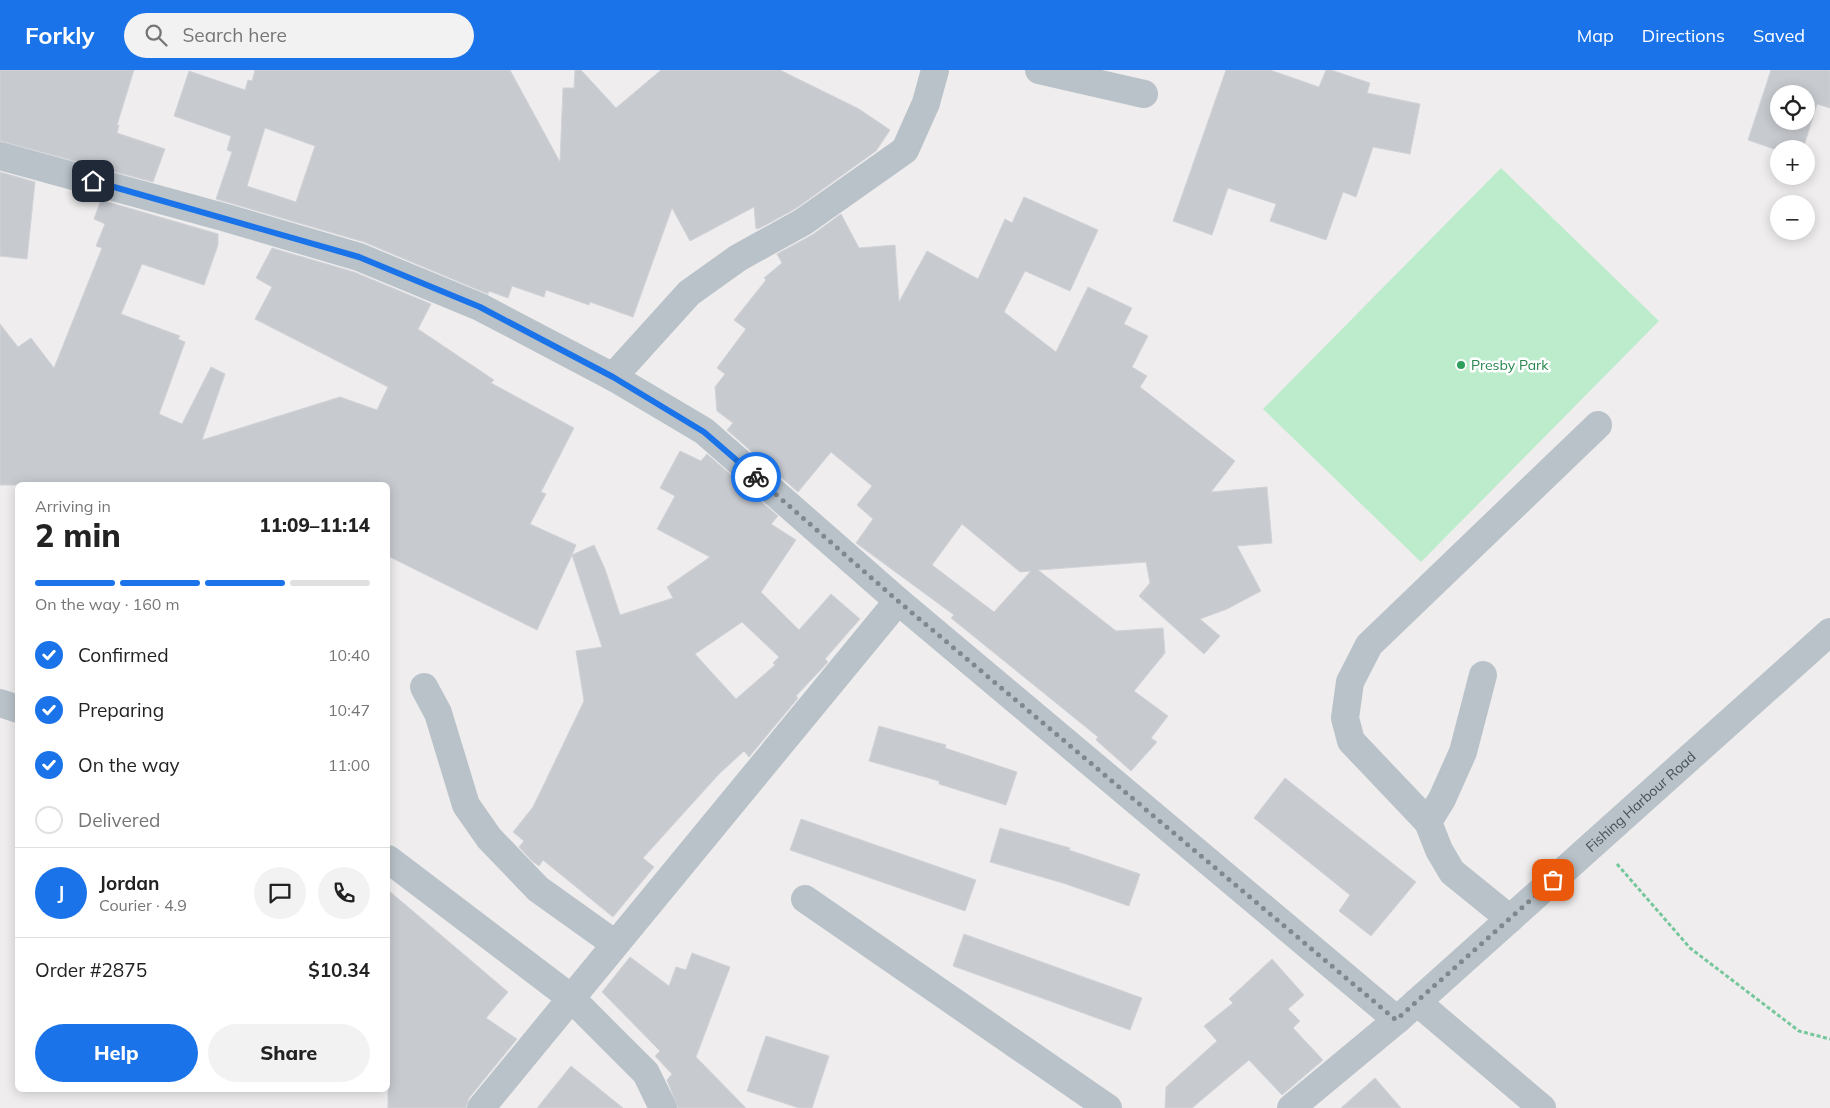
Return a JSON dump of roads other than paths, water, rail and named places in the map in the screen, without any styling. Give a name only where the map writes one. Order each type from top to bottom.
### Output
[{"type":"street","points":[[613,377],[689,293],[738,258],[803,222],[905,150],[926,103],[935,70]]},
{"type":"street","points":[[1039,70],[1144,94]]},
{"type":"street","points":[[0,156],[213,214],[359,257],[480,307],[613,377],[704,432],[898,601],[1396,1020]]},
{"type":"street","points":[[1510,919],[1452,872],[1438,850],[1428,822],[1351,741],[1345,718],[1350,682],[1368,644],[1598,425]]},
{"type":"street","points":[[481,1108],[898,601]]},
{"type":"street","name":"Fishing Harbour Road","points":[[1291,1108],[1417,1002],[1830,632]]},
{"type":"street","points":[[1428,822],[1442,799],[1463,752],[1483,675]]},
{"type":"street","points":[[424,688],[438,713],[466,805],[489,838],[538,889],[615,944]]},
{"type":"street","points":[[0,703],[15,708]]},
{"type":"street","points":[[390,861],[571,998],[646,1073],[663,1108]]},
{"type":"street","points":[[805,900],[1108,1108]]},
{"type":"street","points":[[1417,1002],[1542,1108]]},
{"type":"place","name":"Presby Park","points":[[1461,365]]}]
